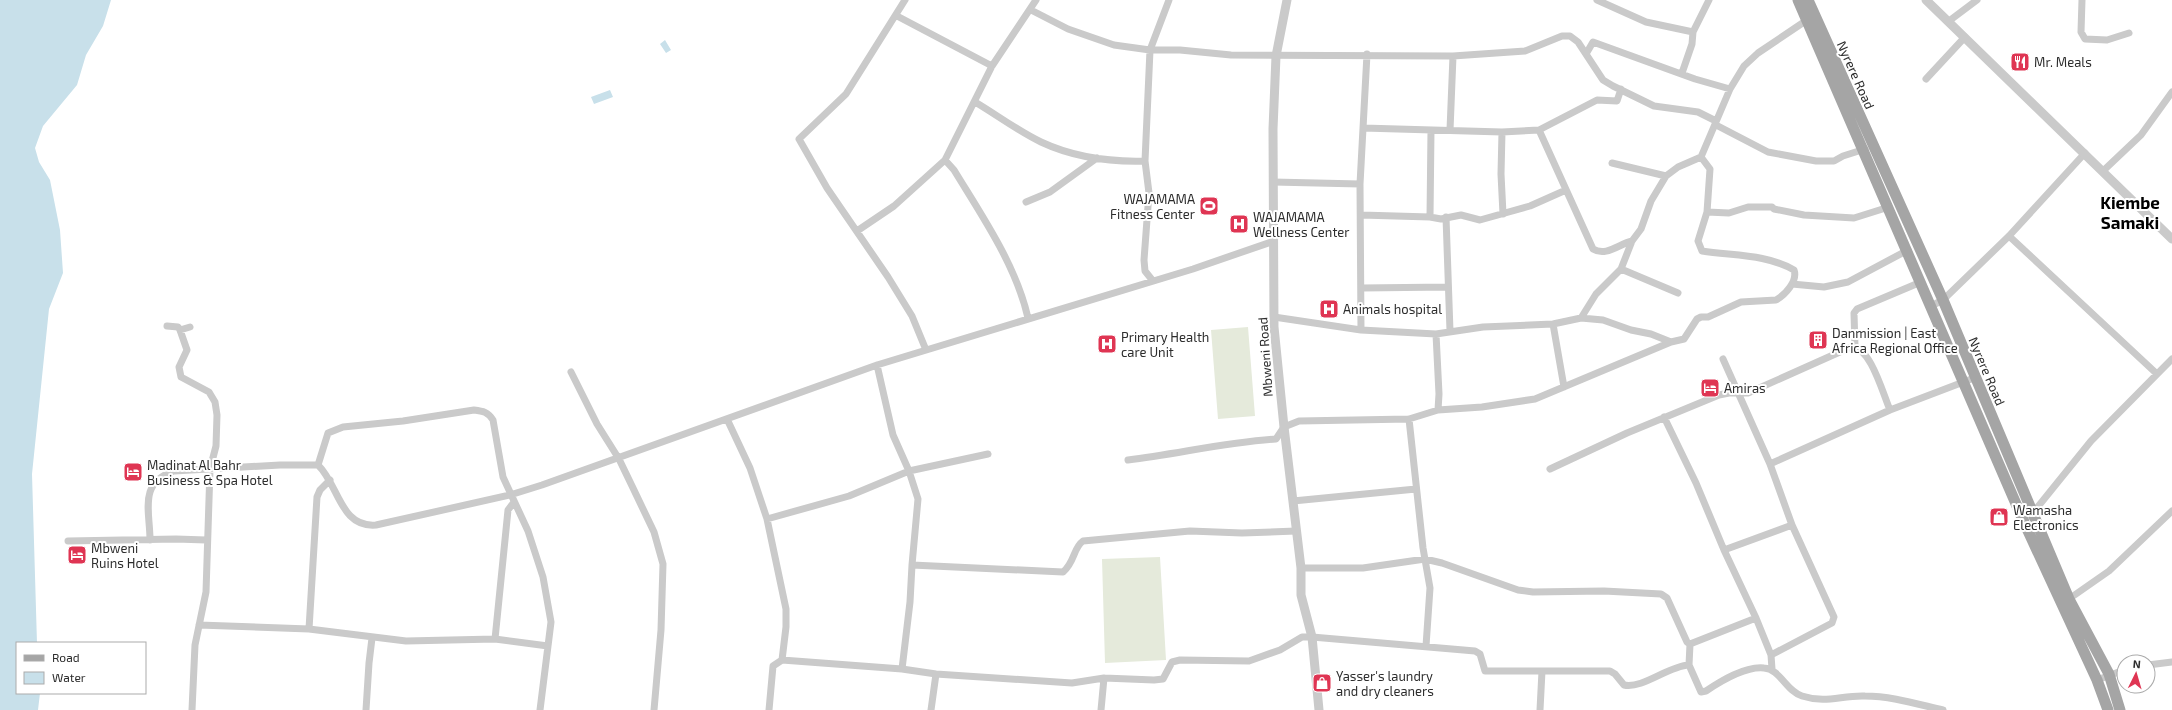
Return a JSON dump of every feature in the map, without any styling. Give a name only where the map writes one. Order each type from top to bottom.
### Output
[{"type":"main road","name":"Nyrere Road","points":[[1798,0],[1868,148],[1943,300],[1969,380]]},
{"type":"main road","name":"Nyrere Road","points":[[1808,0],[1868,148],[1889,207],[1931,306],[1969,380],[2065,602],[2108,710]]},
{"type":"main road","name":"Nyrere Road","points":[[2065,602],[2108,674],[2120,710]]},
{"type":"street","points":[[905,0],[897,16],[846,94],[799,139],[827,188],[857,231],[912,316],[926,350]]},
{"type":"street","points":[[857,231],[894,206],[945,160],[992,66],[1031,10],[1036,0]]},
{"type":"street","points":[[1153,281],[1145,271],[1144,260],[1149,193],[1145,161],[1150,50],[1169,0]]},
{"type":"street","name":"Mbweni Road","points":[[1287,0],[1276,56],[1273,129],[1274,317],[1276,361],[1301,568],[1301,595],[1312,637],[1319,710]]},
{"type":"street","points":[[1597,0],[1646,22],[1693,32]]},
{"type":"street","points":[[1682,73],[1692,44],[1693,32],[1708,0]]},
{"type":"street","points":[[1926,0],[2172,239]]},
{"type":"street","points":[[1948,21],[1977,0]]},
{"type":"street","points":[[2082,0],[2081,32],[2085,39],[2107,40],[2129,32]]},
{"type":"street","points":[[1031,10],[1068,29],[1114,45],[1150,50],[1276,56],[1367,54],[1453,56],[1525,51],[1562,36],[1570,36],[1578,42],[1603,80],[1654,106],[1698,112],[1714,120],[1716,125],[1768,152],[1816,161],[1834,161],[1843,156],[1868,148]]},
{"type":"street","points":[[897,16],[992,66]]},
{"type":"street","points":[[1581,318],[1596,294],[1621,269],[1632,241],[1641,229],[1651,201],[1666,176],[1678,167],[1701,157],[1716,125],[1730,89],[1744,66],[1758,53],[1807,20]]},
{"type":"street","points":[[1926,79],[1965,37]]},
{"type":"street","points":[[1586,54],[1593,42],[1682,73],[1695,79],[1730,89]]},
{"type":"street","points":[[1361,330],[1362,288],[1360,184],[1367,54]]},
{"type":"street","points":[[1450,130],[1453,56]]},
{"type":"street","points":[[1363,128],[1502,132],[1539,130],[1597,100],[1617,101],[1620,89]]},
{"type":"street","points":[[2103,171],[2141,135],[2172,92]]},
{"type":"street","points":[[975,102],[1040,142],[1080,155],[1097,158],[1145,161]]},
{"type":"street","points":[[1430,217],[1431,130]]},
{"type":"street","points":[[1539,130],[1593,249],[1598,252],[1606,252],[1632,241]]},
{"type":"street","points":[[1502,132],[1501,174],[1503,214]]},
{"type":"street","points":[[1931,306],[1943,300],[2009,236],[2085,153]]},
{"type":"street","points":[[1128,460],[1174,454],[1198,448],[1249,440],[1276,439],[1284,427],[1299,421],[1409,419],[1438,410],[1482,407],[1535,399],[1670,342],[1684,339],[1697,319],[1701,317],[1708,317],[1741,302],[1776,300],[1792,284],[1795,274],[1794,270],[1783,264],[1752,256],[1741,257],[1702,251],[1698,242],[1706,212],[1710,169],[1701,157]]},
{"type":"street","points":[[1026,202],[1050,192],[1097,158]]},
{"type":"street","points":[[945,160],[954,170],[1007,261],[1024,299],[1028,318]]},
{"type":"street","points":[[1612,163],[1666,176]]},
{"type":"street","points":[[1273,182],[1360,184]]},
{"type":"street","points":[[1361,216],[1430,217],[1441,219],[1460,215],[1480,220],[1503,214],[1566,190]]},
{"type":"street","points":[[1706,212],[1729,213],[1748,207],[1760,206],[1772,207],[1774,209],[1804,215],[1854,218],[1889,207]]},
{"type":"street","points":[[1446,217],[1448,287],[1451,313],[1450,331]]},
{"type":"street","points":[[2009,236],[2157,374]]},
{"type":"street","points":[[318,465],[330,480],[350,516],[357,522],[369,525],[512,499],[877,365],[1016,324],[1028,318],[1237,255],[1274,241]]},
{"type":"street","points":[[1792,284],[1824,287],[1848,282],[1908,250]]},
{"type":"street","points":[[1621,269],[1678,293]]},
{"type":"street","points":[[1855,347],[1854,313],[1857,309],[1921,282]]},
{"type":"street","points":[[1362,288],[1448,287]]},
{"type":"street","points":[[1274,317],[1361,330],[1436,334],[1483,327],[1553,324],[1581,318],[1603,320],[1631,330],[1651,334],[1670,342]]},
{"type":"street","points":[[1553,324],[1564,387]]},
{"type":"street","points":[[167,326],[178,327],[187,350],[179,367],[181,377],[209,392],[215,402],[216,446],[210,469],[210,495],[206,540],[206,592],[194,660],[192,710]]},
{"type":"street","points":[[180,330],[190,327]]},
{"type":"street","points":[[1436,334],[1439,394],[1438,410]]},
{"type":"street","points":[[1550,469],[1664,417],[1719,395],[1748,393],[1844,350],[1855,347],[1868,356],[1890,410]]},
{"type":"street","points":[[2028,517],[2091,442],[2172,359]]},
{"type":"street","points":[[1723,360],[1770,464],[1792,525],[1834,617],[1832,623],[1772,655]]},
{"type":"street","points":[[877,365],[893,435],[909,471],[918,499],[918,508],[913,534],[910,602],[902,669]]},
{"type":"street","points":[[571,372],[596,424],[619,459],[654,532],[664,564],[661,630],[654,710]]},
{"type":"street","points":[[1770,464],[1890,410],[1969,380]]},
{"type":"street","points":[[318,465],[328,433],[338,428],[403,421],[457,412],[483,411],[489,414],[493,420],[503,476],[512,499],[528,531],[543,577],[551,622],[540,710]]},
{"type":"street","points":[[1664,417],[1696,483],[1724,550],[1772,655],[1772,669]]},
{"type":"street","points":[[727,419],[750,468],[768,519],[786,609],[786,627],[782,660]]},
{"type":"street","points":[[1409,419],[1416,489],[1430,588],[1426,646]]},
{"type":"street","points":[[768,519],[849,496],[909,471],[988,454]]},
{"type":"street","points":[[150,540],[149,492],[153,483],[163,474],[174,471],[280,465],[318,465]]},
{"type":"street","points":[[310,629],[317,497],[320,490],[330,480]]},
{"type":"street","points":[[1293,502],[1416,489]]},
{"type":"street","points":[[495,639],[508,510],[512,499]]},
{"type":"street","points":[[2065,602],[2109,571],[2172,510]]},
{"type":"street","points":[[1724,550],[1792,525]]},
{"type":"street","points":[[912,565],[1063,572],[1070,566],[1078,544],[1083,540],[1190,531],[1242,533],[1296,531]]},
{"type":"street","points":[[68,541],[93,539],[150,540],[176,538],[206,540]]},
{"type":"street","points":[[1301,568],[1363,568],[1425,560],[1442,563],[1518,590],[1533,592],[1604,591],[1661,594],[1666,598],[1687,642],[1690,644],[1696,644],[1756,618]]},
{"type":"street","points":[[200,625],[310,629],[372,638],[406,641],[495,639],[548,646]]},
{"type":"street","points":[[769,710],[773,666],[782,660],[902,669],[936,674],[1072,683],[1104,678],[1154,680],[1163,679],[1172,662],[1180,660],[1249,661],[1280,650],[1302,637],[1312,637],[1475,651],[1480,654],[1485,671],[1610,671],[1615,674],[1624,685],[1630,686],[1661,673],[1689,665]]},
{"type":"street","points":[[366,710],[372,638]]},
{"type":"street","points":[[1690,644],[1689,665],[1701,692],[1706,691],[1738,673],[1763,667],[1772,669],[1791,691],[1801,696],[1824,701],[1865,696],[1893,699],[1942,710]]},
{"type":"street","points":[[2156,664],[2172,662]]},
{"type":"street","points":[[1540,710],[1542,671]]},
{"type":"street","points":[[2097,680],[2108,674],[2116,672]]},
{"type":"street","points":[[931,710],[936,674]]},
{"type":"street","points":[[1101,710],[1104,678]]},
{"type":"shaded area","points":[[1248,327],[1255,416],[1218,419],[1211,330]]},
{"type":"shaded area","points":[[1160,557],[1166,660],[1105,663],[1102,559]]},
{"type":"water","points":[[0,0],[111,0],[103,26],[86,55],[77,85],[43,126],[35,148],[39,162],[50,180],[60,230],[63,273],[49,309],[32,474],[37,642],[16,642],[16,694],[40,694],[38,710],[0,710]]},
{"type":"water","points":[[665,40],[671,50],[666,53],[660,44]]},
{"type":"water","points":[[610,90],[613,97],[594,104],[591,97]]},
{"type":"place","name":"Mr. Meals","points":[[2020,62]]},
{"type":"place","name":"WAJAMAMA Fitness Center","points":[[1209,206]]},
{"type":"place","name":"WAJAMAMA Wellness Center","points":[[1239,224]]},
{"type":"place","name":"Animals hospital","points":[[1329,309]]},
{"type":"place","name":"Danmission | East Africa Regional Office","points":[[1818,340]]},
{"type":"place","name":"Primary Health care Unit","points":[[1107,344]]},
{"type":"place","name":"Amiras","points":[[1710,388]]},
{"type":"place","name":"Madinat Al Bahr Business & Spa Hotel","points":[[133,472]]},
{"type":"place","name":"Wamasha Electronics","points":[[1999,517]]},
{"type":"place","name":"Mbweni Ruins Hotel","points":[[77,555]]},
{"type":"place","name":"Yasser's laundry and dry cleaners","points":[[1322,683]]},
{"type":"district","name":"Kiembe Samaki","points":[[2130,212]]}]
